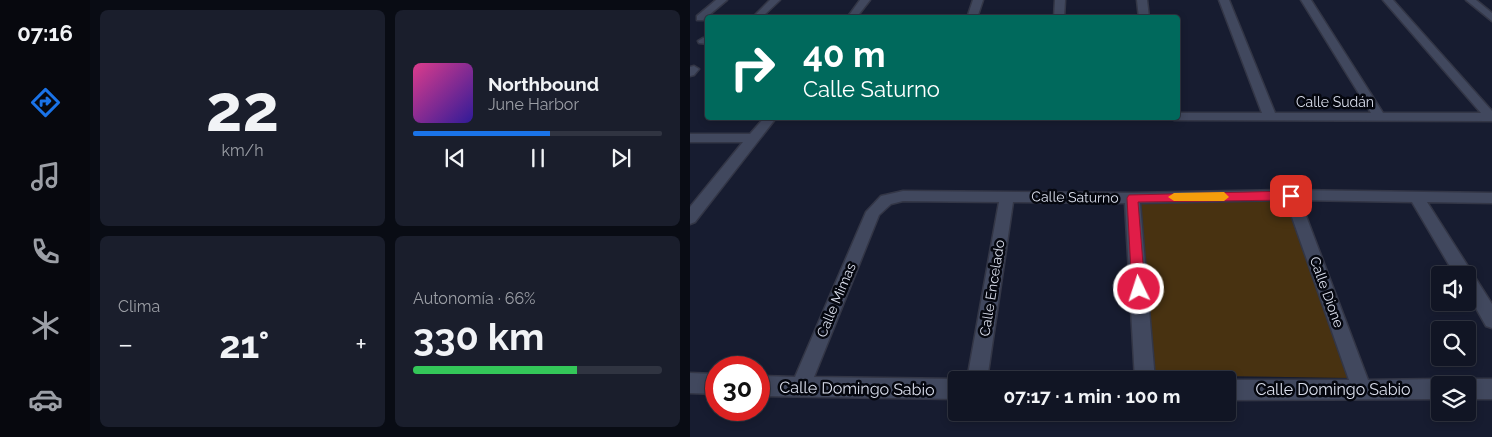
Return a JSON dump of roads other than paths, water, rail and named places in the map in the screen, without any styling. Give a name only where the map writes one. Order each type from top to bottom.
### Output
[{"type":"street","points":[[700,18],[722,0]]},
{"type":"street","points":[[758,15],[775,0]]},
{"type":"street","points":[[853,15],[865,0]]},
{"type":"street","points":[[973,15],[978,0]]},
{"type":"street","points":[[1059,15],[1060,0]]},
{"type":"street","points":[[1142,0],[1144,15]]},
{"type":"street","points":[[1224,0],[1270,117]]},
{"type":"street","points":[[1306,0],[1379,117]]},
{"type":"street","points":[[1388,0],[1492,117]]},
{"type":"street","points":[[1471,0],[1492,18]]},
{"type":"street","name":"Calle Sudán","points":[[1180,117],[1492,117]]},
{"type":"street","points":[[690,218],[768,120]]},
{"type":"street","points":[[690,138],[753,138]]},
{"type":"street","name":"Calle Saturno","points":[[873,212],[886,200],[903,196],[1492,198]]},
{"type":"street","name":"Calle Encelado","points":[[978,371],[1007,196]]},
{"type":"street","name":"Calle Dione","points":[[1291,196],[1362,389]]},
{"type":"street","points":[[1132,198],[1144,371]]},
{"type":"street","points":[[1417,198],[1459,266]]},
{"type":"street","name":"Calle Mimas","points":[[800,388],[873,212]]},
{"type":"street","points":[[1476,293],[1492,320]]},
{"type":"street","points":[[690,383],[705,384]]},
{"type":"street","name":"Calle Domingo Sabio","points":[[770,387],[948,390]]},
{"type":"street","name":"Calle Domingo Sabio","points":[[1236,390],[1431,389]]},
{"type":"street","points":[[1476,389],[1492,389]]}]
